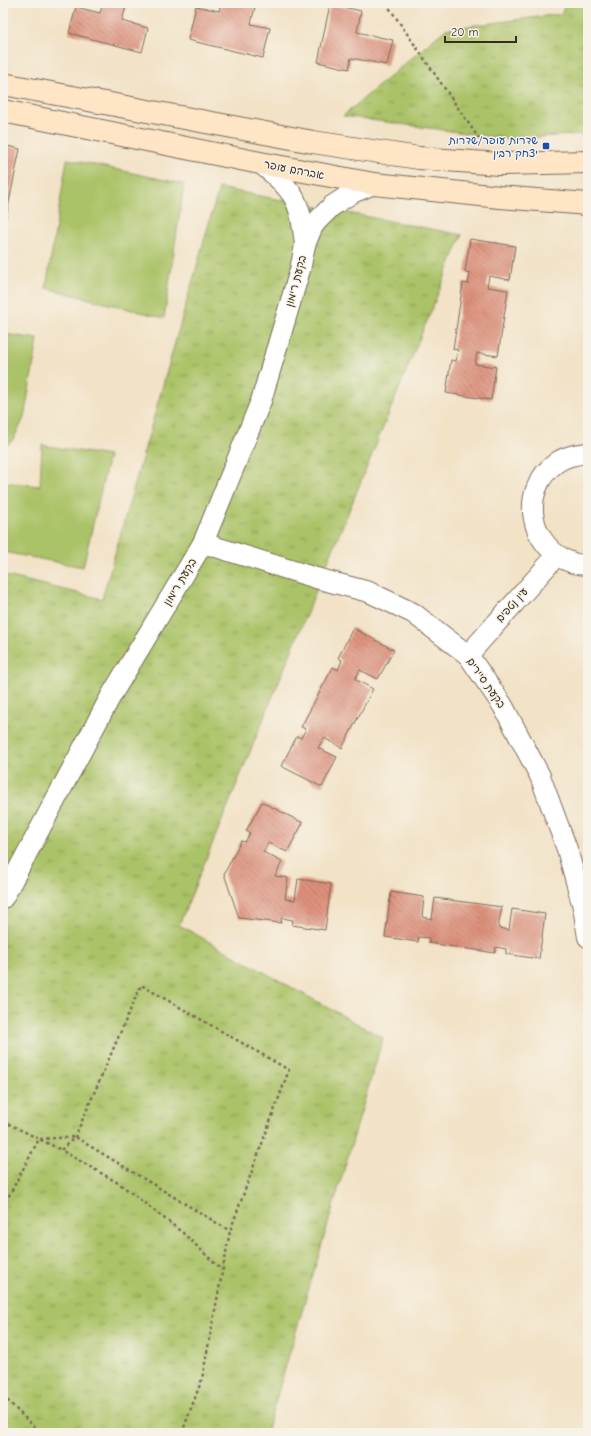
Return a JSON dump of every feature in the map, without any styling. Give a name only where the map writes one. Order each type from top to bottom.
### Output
[{"type":"street","points":[[3,84],[313,142],[419,158],[500,164],[588,162]]},
{"type":"street","name":"אברהם עופר","points":[[3,111],[260,163],[374,184],[500,198],[588,204]]},
{"type":"street","name":"בקעת רימון","points":[[260,163],[284,184],[296,201],[302,220],[305,245]]},
{"type":"street","name":"בקעת רימון","points":[[3,898],[112,694],[203,543],[261,401],[300,270],[308,236],[317,221],[332,206],[352,194],[374,184]]},
{"type":"street","points":[[588,453],[573,455],[557,462],[544,475],[535,491],[532,509],[535,527],[543,543],[557,555],[574,564],[588,564]]},
{"type":"street","name":"בקעת סיירים","points":[[203,543],[316,578],[369,592],[413,613],[468,655],[503,706],[540,776],[567,849],[583,907],[588,937]]},
{"type":"street","name":"עין נטפים","points":[[468,655],[557,555]]},
{"type":"path","points":[[386,3],[483,143]]},
{"type":"path","points":[[61,1150],[75,1137],[141,985],[289,1070],[230,1231],[202,1379],[182,1433]]},
{"type":"path","points":[[3,1121],[61,1150],[120,1184],[183,1233],[222,1270]]},
{"type":"path","points":[[40,1139],[75,1137],[230,1231]]},
{"type":"path","points":[[3,1207],[40,1139]]},
{"type":"path","points":[[3,1396],[40,1433]]},
{"type":"green space","points":[[566,3],[588,3],[588,134],[508,139],[343,116],[446,29],[561,14]]},
{"type":"green space","points":[[67,159],[184,184],[164,318],[46,288]]},
{"type":"green space","points":[[219,188],[462,235],[179,925],[383,1038],[266,1433],[3,1433],[3,575],[102,599]]},
{"type":"green space","points":[[3,334],[38,339],[24,418],[13,440],[3,448]]},
{"type":"green space","points":[[42,445],[109,456],[83,567],[3,552],[3,482],[40,486]]},
{"type":"building","points":[[103,3],[127,3],[122,21],[148,28],[142,52],[69,33],[76,7],[100,13]]},
{"type":"building","points":[[221,3],[256,3],[251,24],[270,28],[263,58],[188,40],[196,6],[219,11]]},
{"type":"building","points":[[330,4],[361,11],[357,32],[393,40],[387,65],[351,58],[349,69],[318,62]]},
{"type":"building","points":[[3,145],[20,149],[4,226],[3,225]]},
{"type":"building","points":[[470,239],[515,246],[510,280],[489,276],[487,287],[508,290],[498,356],[477,353],[475,364],[496,367],[491,400],[446,393],[451,360],[456,361],[458,350],[453,349],[463,283],[468,284],[470,273],[465,272]]},
{"type":"building","points":[[353,628],[394,650],[378,679],[360,670],[355,679],[373,689],[342,748],[324,738],[318,748],[337,757],[322,787],[281,766],[297,736],[301,738],[306,729],[301,727],[333,667],[338,670],[342,660],[338,658]]},
{"type":"building","points":[[262,802],[303,823],[287,852],[268,843],[263,852],[282,862],[275,876],[288,878],[285,899],[295,900],[298,879],[331,884],[325,930],[292,925],[293,920],[282,918],[281,923],[239,918],[224,874],[241,841],[245,842],[250,833],[246,831]]},
{"type":"building","points":[[391,892],[424,897],[422,917],[432,919],[435,898],[502,907],[498,928],[509,930],[512,909],[545,914],[539,959],[506,954],[506,949],[496,947],[495,953],[429,943],[429,938],[419,937],[418,942],[385,937]]},
{"type":"place","name":"שדרות עופר/שדרות יצחק רבין","points":[[546,146]]}]
